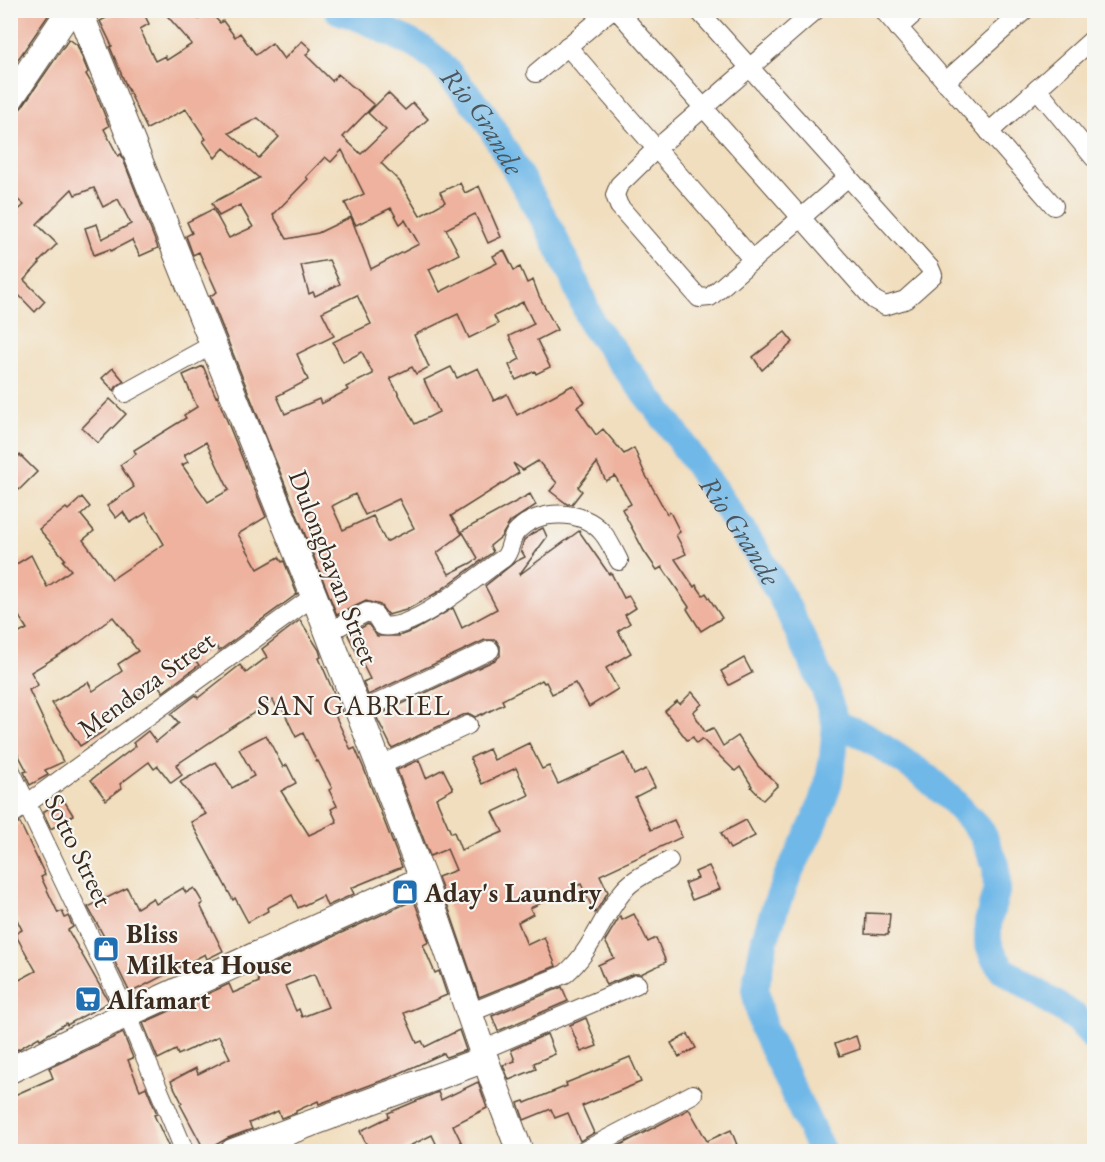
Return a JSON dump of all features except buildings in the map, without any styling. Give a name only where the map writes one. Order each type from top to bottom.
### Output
[{"type":"street","points":[[10,99],[70,10]]},
{"type":"street","name":"Dulongbayan Street","points":[[79,10],[328,632],[423,879],[483,1055],[520,1152]]},
{"type":"street","points":[[536,73],[611,10]]},
{"type":"street","points":[[616,10],[874,300],[885,306],[905,300],[933,275],[930,268],[698,10]]},
{"type":"street","points":[[816,10],[656,149],[619,185],[615,195],[619,206],[699,298],[704,298],[710,297],[848,177]]},
{"type":"street","points":[[884,10],[1054,206]]},
{"type":"street","points":[[898,28],[918,10]]},
{"type":"street","points":[[945,82],[1025,10]]},
{"type":"street","points":[[989,132],[1095,38]]},
{"type":"street","points":[[567,46],[753,260]]},
{"type":"street","points":[[1037,89],[1095,158]]},
{"type":"street","points":[[125,393],[214,344]]},
{"type":"street","points":[[328,632],[367,612],[375,615],[382,626],[389,627],[405,623],[431,610],[504,558],[509,553],[513,536],[517,531],[544,515],[575,516],[595,526],[602,532],[619,561]]},
{"type":"street","name":"Mendoza Street","points":[[10,816],[314,596]]},
{"type":"street","points":[[358,712],[490,650]]},
{"type":"street","points":[[379,766],[468,724]]},
{"type":"street","name":"Sotto Street","points":[[10,769],[127,1014],[185,1152]]},
{"type":"street","points":[[469,1013],[565,974],[574,967],[584,953],[626,887],[669,861]]},
{"type":"street","points":[[10,1070],[423,879]]},
{"type":"street","points":[[233,1152],[483,1055],[637,984]]},
{"type":"street","points":[[582,1152],[693,1094]]},
{"type":"waterway","name":"Rio Grande","points":[[338,10],[363,19],[423,49],[439,62],[483,113],[547,224],[572,275],[592,324],[672,428],[757,553],[787,607],[824,687],[836,724],[828,785],[815,821],[788,875],[775,908],[765,939],[755,989],[763,1028],[822,1152]]},
{"type":"waterway","points":[[836,724],[866,736],[924,775],[981,831],[996,865],[997,888],[988,922],[988,942],[994,957],[1003,970],[1075,1017],[1094,1038]]},
{"type":"place","name":"Aday's Laundry","points":[[405,892]]},
{"type":"place","name":"Bliss Milktea House","points":[[106,949]]},
{"type":"place","name":"Alfamart","points":[[88,999]]},
{"type":"district","name":"SAN GABRIEL","points":[[354,705]]}]
